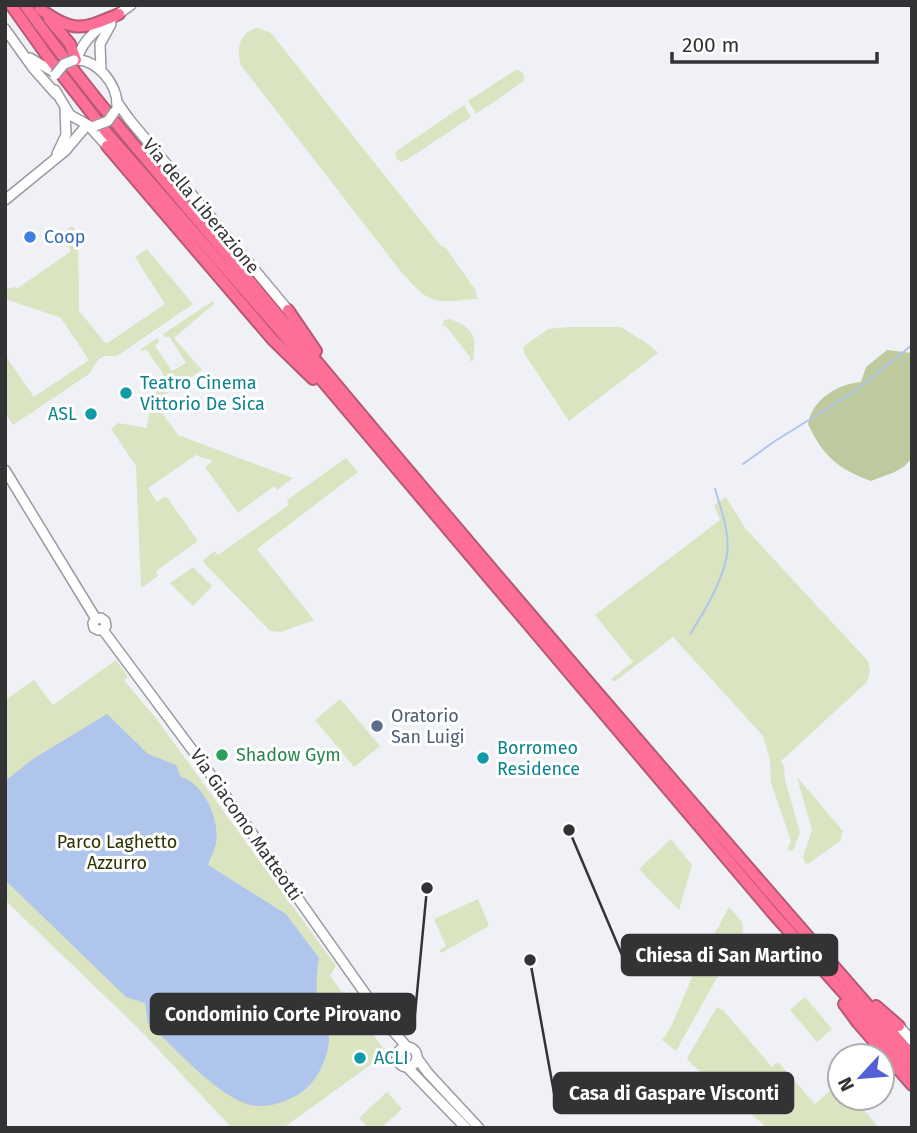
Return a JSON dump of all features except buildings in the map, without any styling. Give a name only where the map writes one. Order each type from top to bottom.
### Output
[{"type":"highway","points":[[11,5],[107,133],[276,326],[818,967],[912,1070]]},
{"type":"highway","points":[[25,5],[117,125],[401,462],[716,833],[912,1056]]},
{"type":"highway","points":[[39,7],[60,22],[82,27],[89,27],[119,14]]},
{"type":"highway","points":[[39,7],[70,44],[76,60]]},
{"type":"highway","points":[[107,146],[273,340],[336,400]]},
{"type":"highway","points":[[288,310],[401,462]]},
{"type":"highway","points":[[818,967],[858,1023],[912,1085]]},
{"type":"highway","points":[[849,984],[898,1026]]},
{"type":"street","points":[[76,60],[82,45],[131,5]]},
{"type":"street","points":[[101,71],[101,41],[119,14]]},
{"type":"street","points":[[5,29],[65,108],[74,118],[90,126],[107,146]]},
{"type":"street","points":[[23,52],[40,66],[55,72]]},
{"type":"street","points":[[5,200],[67,150],[90,126],[103,124],[116,107],[113,89],[92,62],[76,60],[55,72]]},
{"type":"street","points":[[55,72],[56,94]]},
{"type":"street","name":"Via della Liberazione","points":[[116,107],[288,310]]},
{"type":"street","points":[[52,162],[66,137],[65,108]]},
{"type":"street","name":"Via Giacomo Matteotti","points":[[5,470],[96,619],[94,628],[103,630],[202,763],[386,1023],[407,1047]]},
{"type":"street","name":"Via Giacomo Matteotti","points":[[386,1023],[398,1054]]},
{"type":"street","points":[[898,1026],[912,1041]]},
{"type":"street","points":[[466,1128],[418,1076],[399,1064],[398,1054],[401,1049],[407,1047],[414,1051],[424,1070],[479,1128]]},
{"type":"street","points":[[407,1067],[413,1065],[417,1058]]},
{"type":"green space","points":[[258,28],[271,33],[441,246],[446,248],[476,291],[477,299],[435,300],[421,292],[402,273],[240,64],[239,52],[243,37]]},
{"type":"green space","points":[[517,69],[524,74],[524,81],[476,114],[468,101]]},
{"type":"green space","points":[[464,105],[471,117],[408,159],[401,162],[397,159],[395,153],[398,150]]},
{"type":"green space","points":[[72,226],[78,233],[79,311],[106,344],[165,304],[135,257],[147,249],[193,304],[117,356],[104,356],[98,360],[89,374],[13,425],[5,413],[5,355],[34,397],[89,360],[61,318],[5,299],[5,290],[18,288],[70,252],[62,233]]},
{"type":"green space","points":[[213,301],[214,304],[174,338],[202,370],[154,402],[159,379],[164,375],[146,349],[141,352],[141,349],[157,338],[159,342],[155,346],[172,371],[186,363],[169,336],[165,338],[163,334]]},
{"type":"green space","points":[[449,319],[465,326],[472,335],[473,361],[470,361],[470,357],[445,325],[442,327],[444,320]]},
{"type":"green space","points":[[621,327],[658,353],[569,421],[524,353],[523,347],[548,329]]},
{"type":"green space","points":[[887,350],[912,353],[912,456],[900,469],[871,481],[849,472],[833,460],[820,445],[808,424],[810,415],[820,401],[843,386],[861,382],[866,367]]},
{"type":"green space","points":[[154,402],[178,435],[293,478],[277,490],[274,486],[238,513],[205,467],[213,461],[196,455],[148,488],[157,502],[166,496],[198,541],[156,571],[158,576],[141,588],[136,466],[111,429],[118,423],[147,428],[150,405]]},
{"type":"green space","points":[[346,458],[358,472],[257,549],[314,620],[281,632],[270,631],[203,562],[204,559],[215,551],[218,555],[289,505],[287,500]]},
{"type":"green space","points":[[726,497],[745,528],[868,661],[870,672],[867,682],[781,761],[800,832],[793,851],[787,850],[791,841],[771,783],[770,760],[763,736],[673,637],[614,682],[611,679],[633,662],[595,615],[720,520],[714,505]]},
{"type":"green space","points":[[193,567],[212,586],[193,606],[170,583]]},
{"type":"green space","name":"Parco Laghetto Azzurro","points":[[116,660],[128,677],[124,680],[158,721],[336,966],[330,976],[387,1053],[283,1128],[232,1128],[139,1029],[5,900],[5,700],[34,680],[53,705]]},
{"type":"green space","points":[[340,699],[380,746],[354,767],[315,720]]},
{"type":"green space","points":[[797,777],[843,831],[840,841],[808,864],[803,857],[812,830]]},
{"type":"green space","points":[[671,839],[692,865],[679,910],[639,869]]},
{"type":"green space","points":[[478,899],[489,926],[441,953],[440,950],[446,946],[434,919]]},
{"type":"green space","points":[[729,907],[742,922],[743,931],[676,1051],[662,1040],[670,1029],[694,973]]},
{"type":"green space","points":[[805,997],[832,1029],[817,1042],[790,1010]]},
{"type":"green space","points":[[717,1007],[723,1010],[772,1067],[778,1062],[815,1104],[826,1094],[826,1112],[866,1112],[879,1128],[767,1128],[687,1058]]},
{"type":"green space","points":[[387,1092],[402,1109],[381,1128],[368,1128],[359,1118]]},
{"type":"water","name":"Parco Laghetto Azzurro","points":[[107,714],[148,754],[176,765],[181,777],[190,781],[204,795],[213,814],[217,835],[208,865],[286,914],[319,958],[317,997],[328,1034],[328,1048],[324,1063],[312,1082],[290,1099],[276,1104],[254,1106],[221,1090],[148,1023],[145,1003],[126,997],[5,880],[5,781],[33,759]]},
{"type":"waterway","points":[[743,464],[854,392],[912,345]]},
{"type":"waterway","points":[[690,634],[717,585],[727,554],[726,529],[715,489]]},
{"type":"place","name":"Coop","points":[[30,237]]},
{"type":"place","name":"Teatro Cinema Vittorio De Sica","points":[[126,393]]},
{"type":"place","name":"ASL","points":[[91,414]]},
{"type":"place","name":"Oratorio San Luigi","points":[[377,726]]},
{"type":"place","name":"Shadow Gym","points":[[222,755]]},
{"type":"place","name":"Borromeo Residence","points":[[483,758]]},
{"type":"place","name":"Chiesa di San Martino","points":[[569,830]]},
{"type":"place","name":"Condominio Corte Pirovano","points":[[427,888]]},
{"type":"place","name":"Casa di Gaspare Visconti","points":[[530,960]]},
{"type":"place","name":"ACLI","points":[[360,1058]]}]
